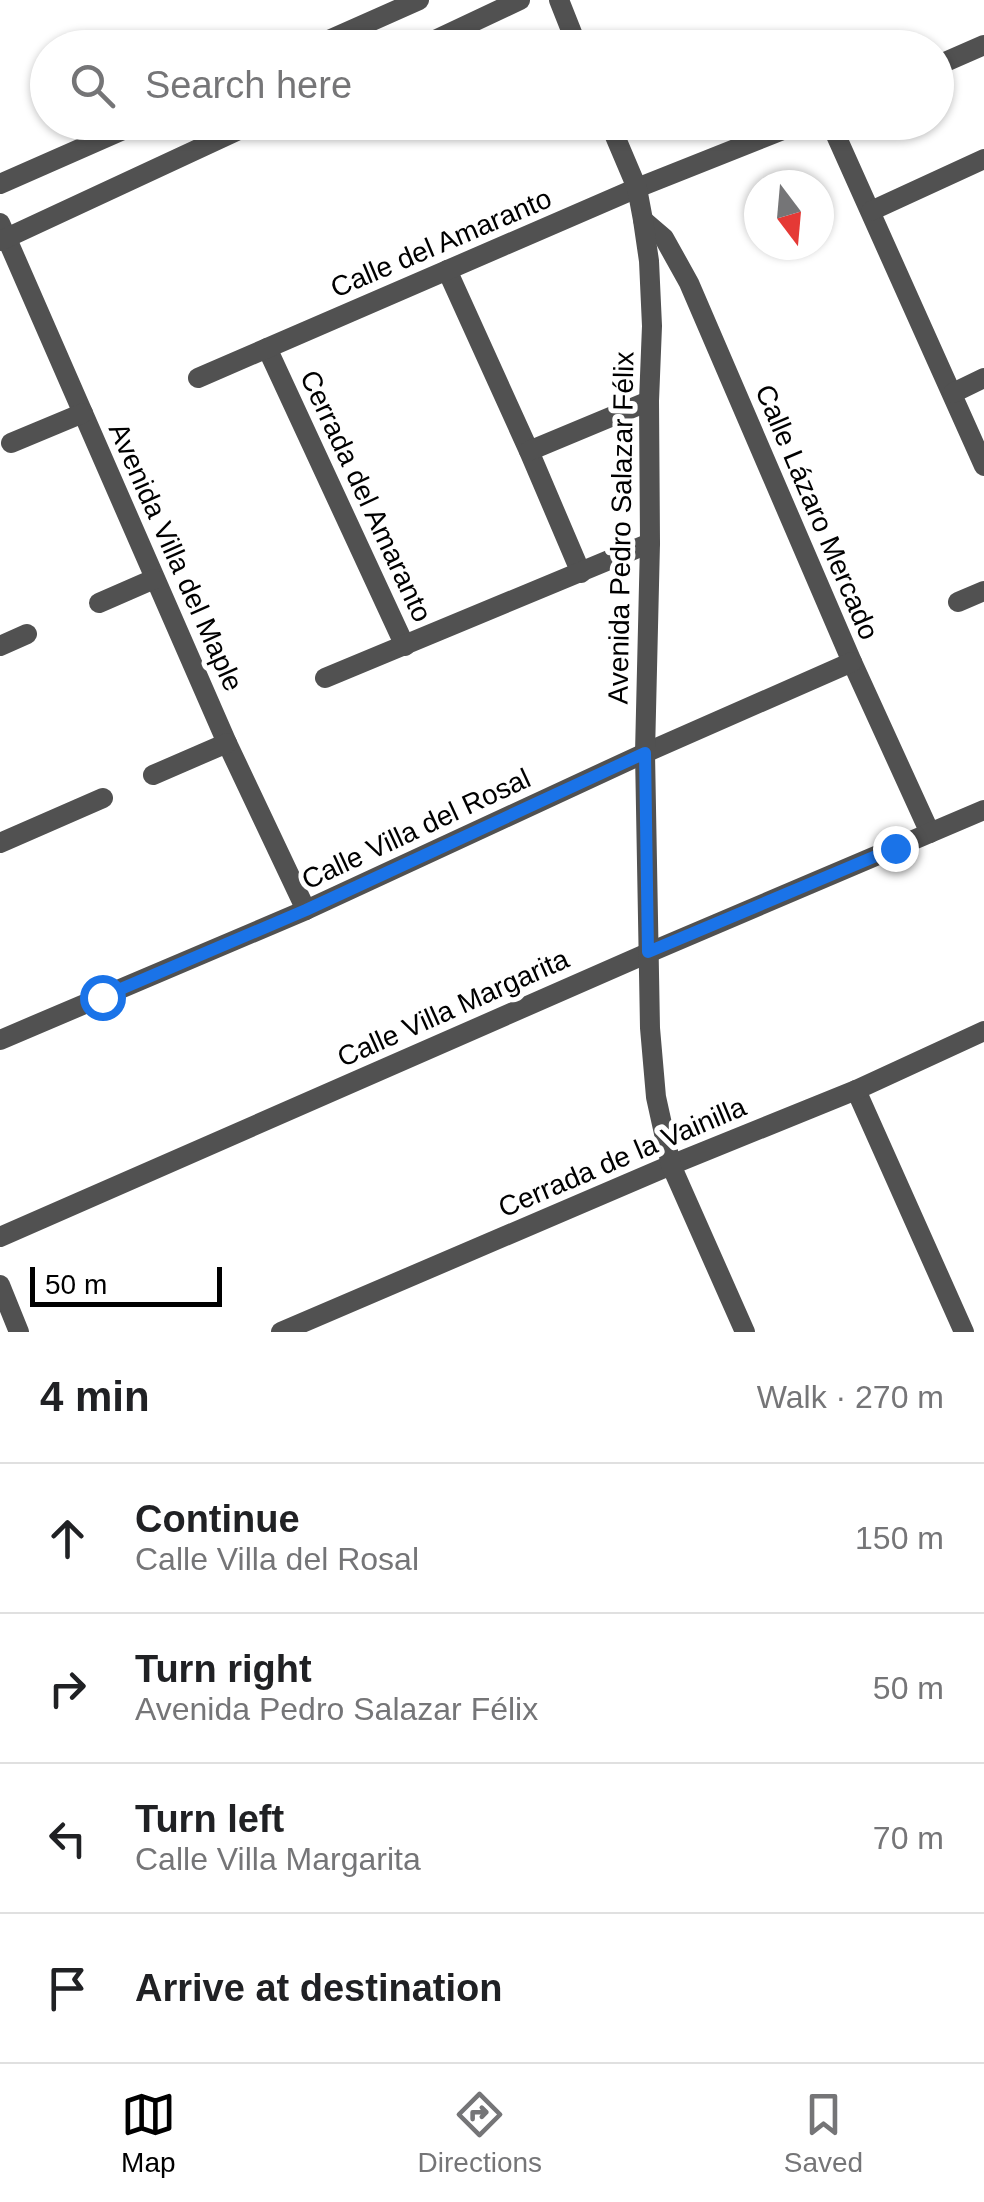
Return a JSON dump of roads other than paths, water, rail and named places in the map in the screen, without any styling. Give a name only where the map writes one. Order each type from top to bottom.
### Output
[{"type":"street","points":[[352,30],[419,0]]},
{"type":"street","points":[[456,30],[520,0]]},
{"type":"street","points":[[559,0],[571,30]]},
{"type":"street","points":[[954,58],[984,45]]},
{"type":"street","points":[[0,184],[99,140]]},
{"type":"street","points":[[2,234],[215,140]]},
{"type":"street","points":[[617,140],[636,188]]},
{"type":"street","name":"Calle del Amaranto","points":[[198,378],[636,188],[757,140]]},
{"type":"street","points":[[838,140],[984,466]]},
{"type":"street","points":[[871,211],[984,159]]},
{"type":"street","name":"Avenida Pedro Salazar Félix","points":[[636,188],[649,261],[652,326],[645,753],[650,1028],[656,1097],[671,1165],[746,1332]]},
{"type":"street","name":"Calle Lázaro Mercado","points":[[644,220],[664,238],[682,268],[930,833]]},
{"type":"street","name":"Avenida Villa del Maple","points":[[2,234],[227,743],[306,910]]},
{"type":"street","points":[[446,270],[581,573]]},
{"type":"street","name":"Cerrada del Amaranto","points":[[267,348],[405,646],[650,543]]},
{"type":"street","points":[[952,392],[984,378]]},
{"type":"street","points":[[529,451],[649,401]]},
{"type":"street","points":[[11,443],[83,414]]},
{"type":"street","points":[[99,604],[154,580]]},
{"type":"street","points":[[958,602],[984,591]]},
{"type":"street","points":[[0,646],[27,634]]},
{"type":"street","points":[[325,678],[405,646]]},
{"type":"street","name":"Calle Villa del Rosal","points":[[0,1040],[306,910],[852,662]]},
{"type":"street","points":[[153,775],[227,743]]},
{"type":"street","points":[[0,843],[104,798]]},
{"type":"street","name":"Calle Villa Margarita","points":[[0,1237],[648,952],[984,810]]},
{"type":"street","name":"Cerrada de la Vainilla","points":[[282,1332],[856,1090],[984,1031]]},
{"type":"street","points":[[856,1090],[964,1332]]},
{"type":"street","points":[[0,1284],[20,1332]]}]
